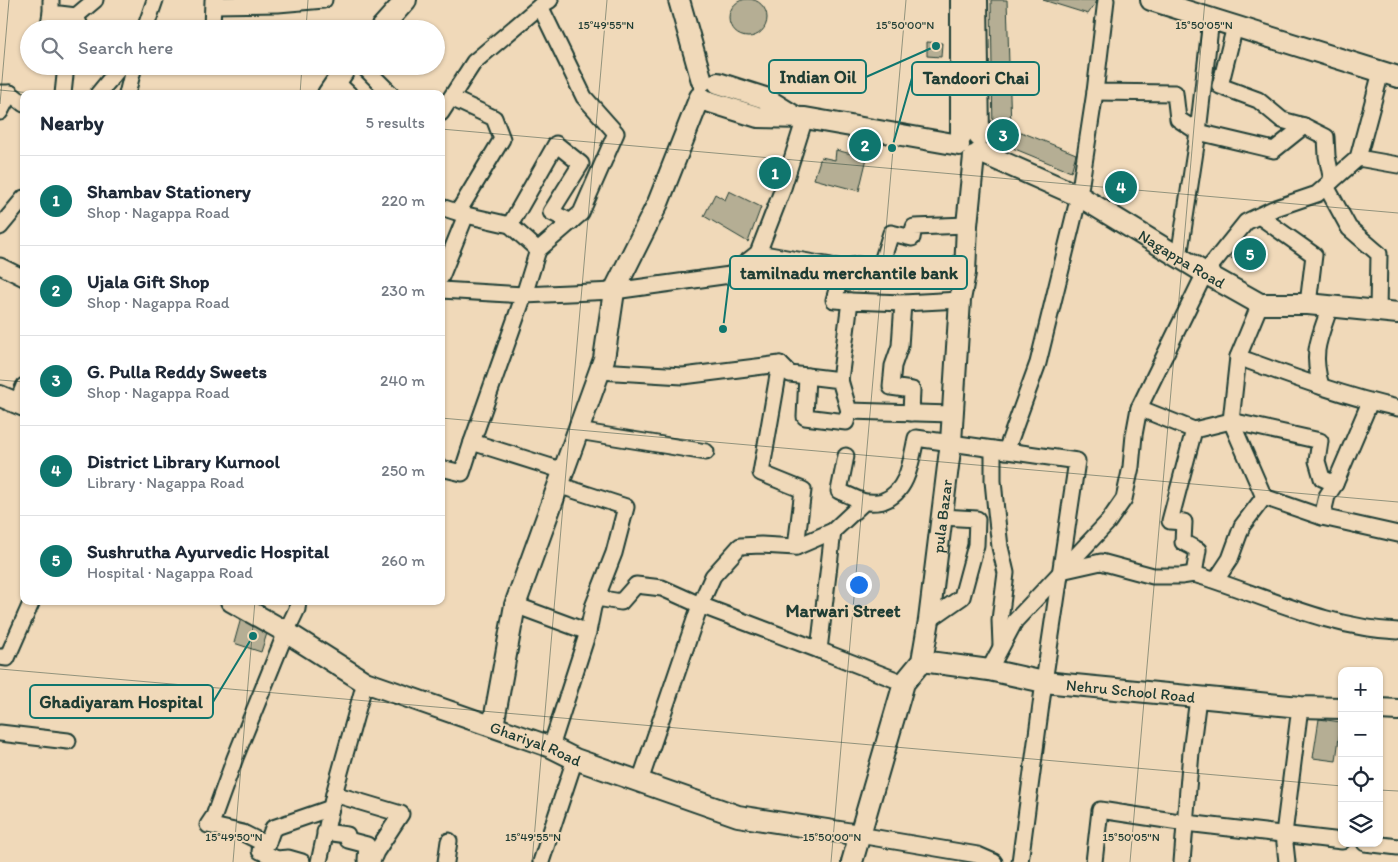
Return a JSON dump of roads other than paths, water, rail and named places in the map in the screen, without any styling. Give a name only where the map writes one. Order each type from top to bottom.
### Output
[{"type":"street","points":[[80,20],[95,0]]},
{"type":"street","points":[[148,20],[154,0]]},
{"type":"street","points":[[212,20],[213,3],[278,4],[324,0]]},
{"type":"street","points":[[388,20],[406,0]]},
{"type":"street","points":[[493,726],[515,605],[604,359],[614,291],[658,203],[707,90],[678,0]]},
{"type":"street","points":[[962,0],[971,145]]},
{"type":"street","points":[[971,145],[977,0]]},
{"type":"street","points":[[1002,645],[1000,620],[1006,573],[1000,547],[993,481],[1000,450],[1038,363],[1079,196],[1095,92],[1106,0]]},
{"type":"street","points":[[988,670],[1015,621],[1108,522],[1124,499],[1131,467],[1139,408],[1205,273],[1246,222],[1273,209],[1317,194],[1358,158],[1390,74],[1151,0]]},
{"type":"street","points":[[445,106],[474,62],[545,3],[584,97],[616,133],[581,213],[538,250],[524,296],[462,472],[445,469]]},
{"type":"street","points":[[49,20],[51,6],[76,20]]},
{"type":"street","points":[[1179,257],[1198,132],[1211,19]]},
{"type":"street","points":[[1235,26],[1220,86],[1258,100],[1282,120],[1304,126],[1326,137],[1329,184],[1349,228],[1379,254],[1378,311]]},
{"type":"street","points":[[63,90],[65,75]]},
{"type":"street","points":[[100,90],[108,75]]},
{"type":"street","points":[[128,90],[132,75]]},
{"type":"street","points":[[372,75],[387,90]]},
{"type":"street","points":[[445,290],[524,296],[614,291],[730,275],[758,253],[782,191],[800,117],[765,98],[707,90]]},
{"type":"street","points":[[1095,92],[1175,93],[1178,120],[1198,132],[1274,150],[1304,126]]},
{"type":"street","points":[[0,112],[5,93],[20,102]]},
{"type":"street","points":[[445,265],[462,214],[502,138],[494,118],[451,98]]},
{"type":"street","name":"Nagappa Road","points":[[800,117],[971,145],[1079,196],[1205,273],[1260,304],[1308,304],[1398,313]]},
{"type":"street","points":[[510,226],[556,144],[581,164],[551,212],[571,222]]},
{"type":"street","name":"pula Bazar","points":[[852,862],[904,683],[922,661],[929,620],[951,442],[960,300],[965,273],[971,145]]},
{"type":"street","points":[[1358,158],[1398,165]]},
{"type":"street","points":[[0,228],[20,203]]},
{"type":"street","points":[[445,208],[510,226],[538,250]]},
{"type":"street","points":[[1259,216],[1314,255],[1308,304]]},
{"type":"street","points":[[880,268],[891,233],[912,238],[914,227],[967,226]]},
{"type":"street","points":[[758,253],[843,268],[857,265],[965,273]]},
{"type":"street","points":[[0,266],[20,276]]},
{"type":"street","points":[[843,268],[834,300],[903,303],[960,300]]},
{"type":"street","points":[[807,376],[805,417],[846,422],[849,411],[840,380],[850,301]]},
{"type":"street","points":[[903,303],[900,346],[893,366],[892,387],[912,390],[911,413]]},
{"type":"street","points":[[1260,304],[1238,357],[1231,421],[1264,497],[1322,517],[1398,534]]},
{"type":"street","points":[[1320,386],[1316,370],[1316,350],[1330,307]]},
{"type":"street","points":[[1238,357],[1370,402],[1398,408]]},
{"type":"street","points":[[599,371],[683,376],[780,364]]},
{"type":"street","points":[[780,364],[790,374],[840,380]]},
{"type":"street","points":[[780,364],[761,473],[803,490],[796,548]]},
{"type":"street","points":[[1322,517],[1327,496],[1335,484],[1370,402]]},
{"type":"street","points":[[1139,408],[1194,430],[1231,421],[1320,441],[1317,461],[1322,478],[1335,484]]},
{"type":"street","points":[[849,411],[952,414]]},
{"type":"street","points":[[1194,430],[1170,521],[1184,522],[1183,542],[1198,550],[1194,574]]},
{"type":"street","points":[[578,432],[706,452]]},
{"type":"street","points":[[846,456],[839,491],[864,502],[882,501],[898,492],[909,472],[916,438],[1077,461],[1044,682],[1020,862]]},
{"type":"street","points":[[472,442],[626,507],[614,553],[597,598],[552,747]]},
{"type":"street","points":[[1216,580],[1230,559],[1242,526],[1264,497]]},
{"type":"street","points":[[640,781],[700,605],[714,576],[740,546],[761,545],[796,548],[833,531],[864,502]]},
{"type":"street","points":[[929,620],[962,597],[976,545],[976,520],[942,517]]},
{"type":"street","points":[[819,650],[833,531]]},
{"type":"street","points":[[1061,571],[1101,562],[1153,576],[1194,574],[1216,580],[1315,616],[1382,630],[1398,630]]},
{"type":"street","points":[[597,598],[621,602],[636,584],[662,588],[700,605],[904,683]]},
{"type":"street","points":[[0,657],[7,658],[30,605]]},
{"type":"street","name":"Ghariyal Road","points":[[238,605],[286,632],[365,682],[552,747],[575,759],[738,816],[859,835]]},
{"type":"street","points":[[268,842],[259,841],[243,833],[208,825],[214,816],[238,750],[298,605]]},
{"type":"street","points":[[515,605],[588,632]]},
{"type":"street","name":"Nehru School Road","points":[[922,661],[988,670],[1044,682],[1300,707],[1338,708]]},
{"type":"street","points":[[319,862],[332,801],[365,682]]},
{"type":"street","points":[[1182,862],[1191,752],[1198,698]]},
{"type":"street","points":[[1287,862],[1284,834],[1300,707]]},
{"type":"street","points":[[1383,709],[1398,710]]},
{"type":"street","points":[[0,733],[68,741]]},
{"type":"street","points":[[541,862],[575,759]]},
{"type":"street","points":[[302,862],[288,858],[277,859],[260,851],[268,842],[273,828],[332,801],[401,814],[372,861],[366,860],[367,845],[348,840],[347,835],[325,832]]},
{"type":"street","points":[[1094,862],[1100,810],[1186,824],[1338,841]]},
{"type":"street","points":[[859,835],[994,862]]},
{"type":"street","points":[[446,862],[449,841]]},
{"type":"street","points":[[1383,845],[1398,847]]},
{"type":"place","name":"Indian Oil","points":[[936,46]]},
{"type":"place","name":"G. Pulla Reddy Sweets","points":[[1003,135]]},
{"type":"place","name":"Ujala Gift Shop","points":[[865,145]]},
{"type":"place","name":"Tandoori Chai","points":[[892,148]]},
{"type":"place","name":"Shambav Stationery","points":[[775,173]]},
{"type":"place","name":"District Library Kurnool","points":[[1121,187]]},
{"type":"place","name":"Sushrutha Ayurvedic Hospital","points":[[1250,254]]},
{"type":"place","name":"tamilnadu merchantile bank","points":[[723,329]]},
{"type":"place","name":"Ghadiyaram Hospital","points":[[253,636]]},
{"type":"district","name":"Marwari Street","points":[[843,611]]}]
